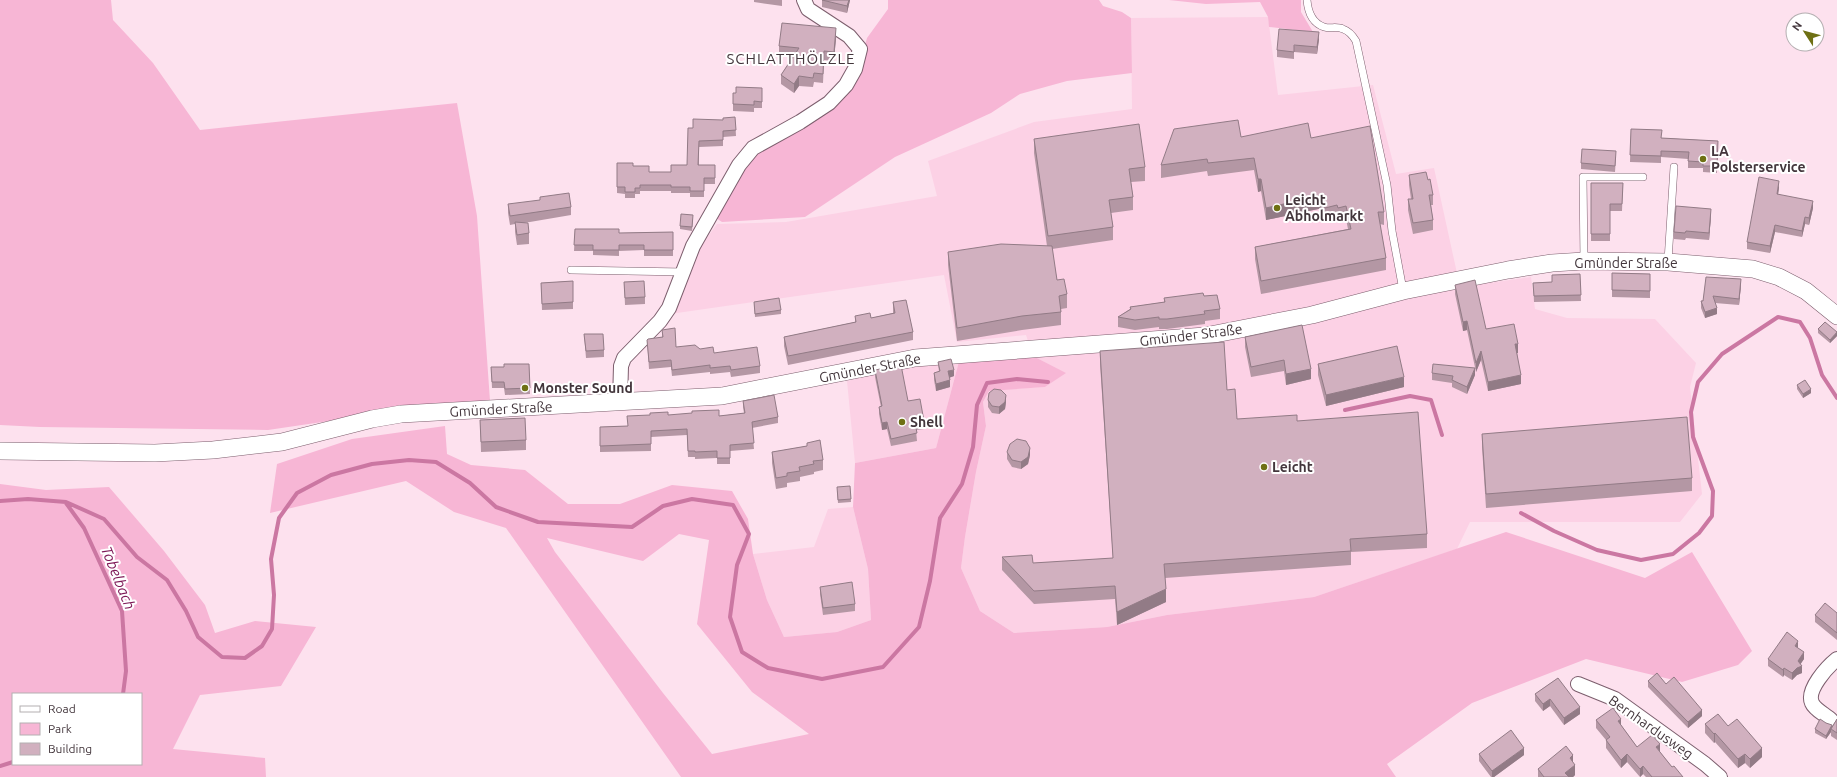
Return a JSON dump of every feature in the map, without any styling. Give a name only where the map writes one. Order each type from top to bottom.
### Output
[{"type":"street","points":[[620,402],[621,366],[624,358],[660,321],[669,308],[694,246],[739,165],[753,148],[800,122],[830,103],[846,85],[855,70],[860,49],[849,36],[808,9],[804,0]]},
{"type":"street","name":"Gmünder Straße","points":[[0,451],[156,453],[213,450],[282,442],[372,419],[401,414],[722,396],[915,358],[1205,336],[1312,315],[1404,291],[1508,270],[1552,263],[1584,261],[1668,262],[1753,269],[1779,277],[1806,291],[1837,316]]},
{"type":"street","points":[[1831,720],[1813,705],[1810,696],[1816,683],[1837,659]]},
{"type":"street","name":"Bernhardusweg","points":[[1578,684],[1615,699],[1705,764],[1720,777]]},
{"type":"lane","points":[[1307,0],[1308,12],[1315,21],[1325,27],[1342,28],[1350,33],[1356,41],[1387,185],[1392,231],[1404,291]]},
{"type":"lane","points":[[1668,262],[1674,167]]},
{"type":"lane","points":[[1584,261],[1583,177],[1644,177]]},
{"type":"lane","points":[[571,270],[684,272]]},
{"type":"shaded area","points":[[1268,17],[1278,95],[1373,85],[1396,174],[1434,168],[1460,287],[1531,277],[1535,309],[1567,318],[1655,319],[1696,363],[1690,387],[1702,494],[1680,522],[1470,522],[1457,549],[1314,597],[1167,615],[1107,627],[1014,633],[980,611],[961,568],[976,472],[986,426],[983,402],[989,390],[1045,387],[1065,373],[1033,356],[1026,335],[957,342],[944,275],[670,314],[698,250],[717,224],[786,222],[937,196],[928,161],[1034,122],[1132,109],[1131,18]]},
{"type":"shaded area","points":[[961,354],[936,448],[855,463],[847,381]]},
{"type":"shaded area","points":[[853,507],[868,569],[871,620],[837,632],[784,637],[767,600],[753,554],[814,547],[828,509]]},
{"type":"green space","points":[[0,0],[111,0],[113,20],[153,63],[200,130],[457,103],[477,216],[490,401],[444,404],[268,430],[40,427],[0,425]]},
{"type":"green space","points":[[888,0],[1099,0],[1103,6],[1122,12],[1131,18],[1132,73],[1067,81],[1020,94],[991,113],[895,157],[805,217],[722,222],[716,218],[751,153],[828,110],[863,52],[867,38],[888,9]]},
{"type":"green space","points":[[1169,0],[1301,0],[1301,12],[1313,32],[1269,27],[1268,17],[1260,2],[1206,4]]},
{"type":"green space","points":[[961,354],[1033,356],[1066,373],[1045,387],[989,391],[983,402],[986,426],[976,472],[961,568],[980,611],[1014,633],[1107,627],[1167,615],[1314,597],[1506,532],[1645,578],[1692,552],[1752,651],[1738,665],[1682,682],[1586,659],[1472,703],[1387,764],[1396,777],[681,777],[506,528],[454,512],[406,481],[270,513],[277,464],[352,439],[445,426],[447,454],[471,465],[525,470],[568,504],[620,504],[672,485],[732,491],[748,519],[753,554],[767,600],[784,637],[837,632],[871,620],[868,569],[853,507],[855,463],[936,448]],"holes":[[[679,534],[709,540],[697,624],[752,692],[809,734],[712,754],[663,693],[555,552],[547,538],[643,561]]]},
{"type":"green space","points":[[0,484],[46,490],[109,487],[164,551],[205,605],[215,633],[255,621],[316,627],[281,686],[200,695],[173,749],[265,758],[266,777],[0,777]]},
{"type":"building","points":[[822,0],[849,0],[847,6]]},
{"type":"building","points":[[782,23],[836,28],[834,52],[824,51],[823,74],[814,73],[813,78],[799,76],[794,84],[781,75],[799,48],[779,46]]},
{"type":"building","points":[[1279,29],[1319,32],[1317,47],[1294,45],[1294,52],[1277,50]]},
{"type":"building","points":[[736,87],[762,88],[762,102],[754,101],[754,105],[733,104],[733,93],[736,93]]},
{"type":"building","points":[[735,117],[736,130],[723,131],[723,140],[699,141],[698,165],[715,165],[715,178],[704,178],[704,191],[690,191],[690,187],[671,187],[671,185],[640,185],[640,188],[635,188],[635,192],[625,192],[625,187],[617,187],[617,163],[633,163],[633,166],[649,166],[649,172],[671,172],[671,165],[687,165],[688,128],[693,128],[693,119],[723,120],[723,118]]},
{"type":"building","points":[[1238,120],[1241,137],[1308,123],[1311,138],[1370,126],[1384,212],[1378,212],[1386,258],[1261,281],[1255,247],[1351,229],[1346,206],[1338,208],[1337,205],[1325,208],[1323,195],[1266,208],[1261,179],[1258,179],[1254,158],[1208,163],[1207,159],[1161,165],[1174,129]]},
{"type":"building","points":[[1139,124],[1145,167],[1129,169],[1133,197],[1109,200],[1113,227],[1048,236],[1034,139]]},
{"type":"building","points":[[1631,129],[1662,130],[1661,138],[1718,141],[1717,166],[1703,166],[1703,162],[1688,161],[1689,152],[1661,151],[1661,156],[1630,155]]},
{"type":"building","points":[[1582,149],[1616,151],[1615,166],[1581,163]]},
{"type":"building","points":[[1426,172],[1428,180],[1430,179],[1433,195],[1429,195],[1433,220],[1413,223],[1408,199],[1413,199],[1409,175]]},
{"type":"building","points":[[1759,177],[1779,181],[1777,194],[1813,201],[1809,218],[1805,217],[1802,231],[1775,225],[1770,246],[1747,242]]},
{"type":"building","points":[[1591,183],[1623,183],[1622,204],[1610,204],[1610,234],[1591,234]]},
{"type":"building","points":[[569,193],[571,207],[510,216],[508,204],[540,200],[540,197]]},
{"type":"building","points":[[1676,206],[1711,209],[1709,233],[1686,231],[1685,233],[1674,232]]},
{"type":"building","points":[[681,214],[693,215],[692,227],[680,226]]},
{"type":"building","points":[[515,222],[528,223],[529,233],[517,235]]},
{"type":"building","points":[[575,229],[619,229],[619,233],[673,232],[673,250],[644,250],[644,245],[619,245],[619,250],[593,250],[593,245],[574,245]]},
{"type":"building","points":[[1001,244],[1052,246],[1057,280],[1064,279],[1067,294],[1059,296],[1061,312],[1022,316],[957,328],[948,252]]},
{"type":"building","points":[[1612,273],[1650,274],[1650,291],[1612,290]]},
{"type":"building","points":[[1580,274],[1581,295],[1534,296],[1533,283],[1552,282],[1552,275]]},
{"type":"building","points":[[1706,277],[1741,279],[1739,299],[1713,296],[1717,308],[1705,312],[1701,301],[1703,301]]},
{"type":"building","points":[[1475,280],[1486,329],[1514,324],[1518,344],[1515,344],[1521,375],[1488,382],[1481,351],[1476,363],[1467,321],[1463,322],[1455,285]]},
{"type":"building","points":[[573,281],[573,302],[542,304],[541,283]]},
{"type":"building","points":[[644,281],[645,297],[625,298],[624,282]]},
{"type":"building","points":[[1203,293],[1204,296],[1217,295],[1220,309],[1204,311],[1205,314],[1167,319],[1159,319],[1159,317],[1135,320],[1118,317],[1131,309],[1130,307],[1165,302],[1164,298]]},
{"type":"building","points":[[779,298],[781,310],[755,314],[754,302]]},
{"type":"building","points":[[906,300],[913,332],[788,356],[784,337],[856,322],[855,316],[870,313],[871,318],[895,313],[893,302]]},
{"type":"building","points":[[1825,322],[1837,332],[1830,340],[1818,329]]},
{"type":"building","points":[[1302,325],[1311,369],[1286,374],[1284,360],[1251,367],[1245,337]]},
{"type":"building","points":[[675,328],[676,347],[695,345],[700,349],[713,347],[714,353],[757,347],[760,366],[731,370],[730,366],[710,368],[710,365],[672,370],[671,360],[649,362],[647,340],[663,337],[662,330]]},
{"type":"building","points":[[584,334],[603,334],[604,350],[586,351]]},
{"type":"building","name":"Leicht","points":[[1224,342],[1227,390],[1235,389],[1237,419],[1297,415],[1297,421],[1418,412],[1427,534],[1350,539],[1351,551],[1164,564],[1166,589],[1117,612],[1115,586],[1034,591],[1002,557],[1032,555],[1033,563],[1113,558],[1100,351]]},
{"type":"building","points":[[1397,346],[1404,377],[1326,395],[1318,364]]},
{"type":"building","points":[[951,359],[954,370],[948,371],[950,380],[936,384],[934,373],[940,371],[938,362]]},
{"type":"building","points":[[504,364],[529,364],[530,388],[505,389],[504,382],[492,382],[491,367],[504,367]]},
{"type":"building","points":[[1433,364],[1475,368],[1467,387],[1452,380],[1453,376],[1432,373]]},
{"type":"building","points":[[901,365],[908,401],[920,399],[924,421],[915,423],[917,433],[891,439],[887,422],[882,423],[879,407],[882,406],[875,370]]},
{"type":"building","points":[[1805,380],[1811,389],[1803,394],[1797,385]]},
{"type":"building","points":[[994,389],[1001,390],[1006,395],[1005,402],[999,407],[992,406],[988,400],[989,393]]},
{"type":"building","points":[[774,395],[778,417],[752,422],[754,443],[730,445],[730,458],[717,458],[717,451],[688,451],[687,429],[651,431],[651,444],[600,446],[600,427],[628,426],[627,416],[650,415],[650,413],[668,412],[668,415],[692,413],[692,411],[719,410],[719,416],[745,413],[743,401]]},
{"type":"building","points":[[1687,417],[1692,478],[1486,494],[1482,434]]},
{"type":"building","points":[[525,418],[526,440],[481,442],[480,420]]},
{"type":"building","points":[[1017,439],[1026,441],[1030,448],[1028,457],[1021,462],[1012,460],[1007,452],[1010,444]]},
{"type":"building","points":[[820,440],[823,460],[813,461],[814,464],[799,467],[800,471],[787,473],[787,476],[776,478],[772,452],[807,446],[807,443]]},
{"type":"building","points":[[850,486],[851,499],[838,500],[837,487]]},
{"type":"building","points":[[852,582],[855,604],[823,608],[820,587]]},
{"type":"building","points":[[1825,603],[1837,613],[1837,633],[1815,615]]},
{"type":"building","points":[[1787,632],[1798,641],[1795,646],[1804,652],[1798,661],[1802,666],[1797,668],[1792,673],[1784,668],[1783,670],[1768,659]]},
{"type":"building","points":[[1657,673],[1666,684],[1674,677],[1702,710],[1688,722],[1648,681]]},
{"type":"building","points":[[1558,678],[1580,707],[1564,718],[1550,699],[1543,704],[1535,694]]},
{"type":"building","points":[[1613,708],[1621,719],[1618,721],[1637,747],[1652,735],[1660,744],[1656,747],[1672,767],[1674,766],[1683,777],[1652,777],[1643,766],[1640,769],[1627,754],[1621,760],[1606,740],[1610,737],[1596,720]]},
{"type":"building","points":[[1718,714],[1728,726],[1737,719],[1762,748],[1750,759],[1745,754],[1738,759],[1705,724]]},
{"type":"building","points":[[1820,719],[1832,725],[1826,736],[1815,729]]},
{"type":"building","points":[[1837,719],[1837,733],[1831,729]]},
{"type":"building","points":[[1511,730],[1524,748],[1492,771],[1479,754]]},
{"type":"building","points":[[1566,746],[1573,755],[1570,758],[1575,765],[1565,773],[1569,777],[1544,777],[1538,769]]},
{"type":"waterway","points":[[1521,513],[1554,531],[1597,550],[1641,560],[1673,554],[1699,533],[1712,516],[1713,491],[1693,437],[1691,412],[1698,382],[1722,354],[1778,317],[1800,322],[1810,338],[1822,375],[1837,398]]},
{"type":"waterway","points":[[0,501],[28,499],[66,502],[104,519],[137,557],[167,580],[186,611],[198,637],[222,657],[245,658],[262,646],[272,629],[274,595],[271,559],[279,518],[297,493],[331,475],[372,464],[409,460],[436,462],[470,483],[496,507],[538,522],[632,527],[663,506],[692,499],[733,505],[749,534],[737,565],[730,617],[742,652],[768,668],[822,679],[883,667],[919,627],[930,581],[940,518],[962,484],[973,447],[977,405],[987,383],[1017,379],[1048,382]]},
{"type":"waterway","points":[[1345,410],[1410,396],[1431,400],[1442,435]]},
{"type":"waterway","name":"Tobelbach","points":[[66,503],[84,528],[122,611],[126,671],[123,693]]},
{"type":"waterway","name":"Tobelbach","points":[[0,766],[12,762]]},
{"type":"place","name":"LA Polsterservice","points":[[1703,159]]},
{"type":"place","name":"Leicht Abholmarkt","points":[[1277,208]]},
{"type":"place","name":"Monster Sound","points":[[525,388]]},
{"type":"place","name":"Shell","points":[[902,422]]},
{"type":"place","name":"Leicht","points":[[1264,467]]},
{"type":"district","name":"SCHLATTHÖLZLE","points":[[791,59]]}]
